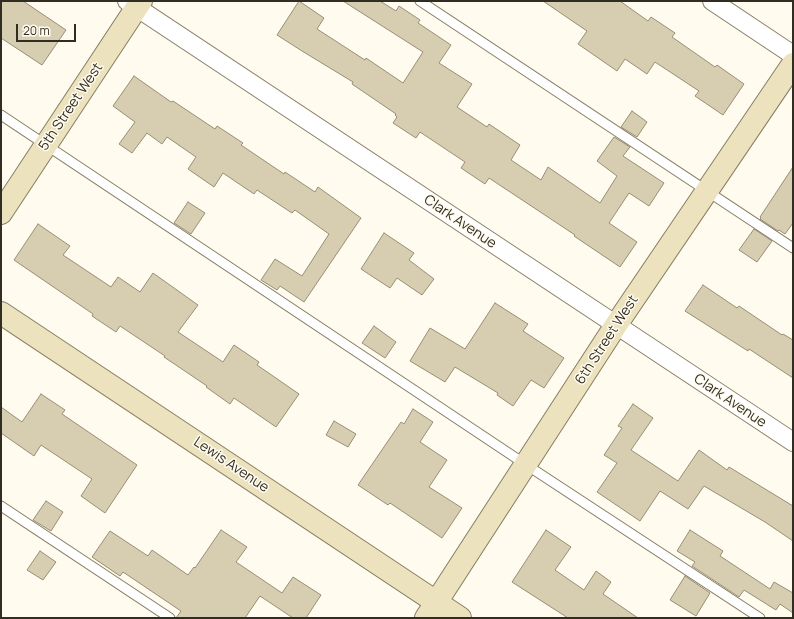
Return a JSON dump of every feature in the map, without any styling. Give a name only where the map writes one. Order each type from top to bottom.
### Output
[{"type":"street","points":[[712,1],[793,55]]},
{"type":"street","name":"5th Street West","points":[[1,213],[46,145],[135,3]]},
{"type":"street","name":"Clark Avenue","points":[[135,3],[793,442]]},
{"type":"street","name":"6th Street West","points":[[431,610],[616,325],[793,64]]},
{"type":"street","name":"Lewis Avenue","points":[[1,313],[431,610],[460,618]]},
{"type":"lane","points":[[420,1],[793,248]]},
{"type":"lane","points":[[1,115],[525,464],[760,618]]},
{"type":"lane","points":[[1,506],[170,618]]},
{"type":"building","points":[[1,1],[23,1],[66,30],[42,65],[1,38]]},
{"type":"building","points":[[299,1],[324,18],[317,29],[365,60],[366,58],[403,83],[423,52],[343,1],[380,1],[396,11],[399,6],[420,20],[418,23],[451,45],[439,63],[472,84],[457,107],[487,127],[489,124],[520,145],[511,160],[541,180],[548,167],[600,203],[617,176],[597,161],[614,137],[630,147],[623,156],[664,183],[649,206],[629,193],[609,223],[637,242],[620,267],[489,178],[485,184],[461,168],[465,162],[420,132],[416,138],[393,123],[397,117],[395,115],[396,114],[352,84],[353,82],[277,35]]},
{"type":"building","points":[[543,1],[620,1],[648,21],[651,17],[675,33],[672,37],[715,67],[717,65],[744,84],[723,115],[695,96],[699,91],[655,62],[647,74],[625,59],[617,71],[578,44],[587,31]]},
{"type":"building","points":[[134,76],[171,102],[173,101],[215,129],[217,126],[243,143],[241,145],[284,174],[285,172],[315,192],[318,187],[361,218],[304,302],[280,286],[277,290],[261,280],[275,259],[302,276],[329,234],[295,210],[292,213],[257,190],[254,194],[223,173],[214,187],[188,169],[196,157],[167,137],[162,144],[147,133],[132,153],[119,144],[135,122],[113,106]]},
{"type":"building","points":[[632,111],[647,122],[637,137],[621,127]]},
{"type":"building","points":[[793,167],[793,223],[785,234],[760,219],[760,217]]},
{"type":"building","points":[[188,202],[205,213],[191,234],[174,223]]},
{"type":"building","points":[[38,224],[70,246],[63,255],[111,287],[118,277],[140,292],[153,273],[198,305],[178,332],[223,362],[234,345],[259,362],[257,365],[299,394],[276,427],[234,398],[230,404],[206,387],[207,386],[164,357],[165,356],[120,326],[116,332],[92,316],[93,314],[14,260]]},
{"type":"building","points":[[754,229],[772,241],[757,262],[739,250]]},
{"type":"building","points":[[384,233],[414,253],[409,260],[434,279],[422,295],[397,278],[390,288],[361,269]]},
{"type":"building","points":[[703,285],[737,308],[739,306],[782,335],[783,334],[793,340],[793,378],[749,349],[748,351],[685,311]]},
{"type":"building","points":[[495,303],[528,324],[523,331],[564,358],[544,388],[531,380],[513,406],[497,395],[498,393],[455,367],[445,382],[410,361],[430,328],[465,349]]},
{"type":"building","points":[[374,326],[396,342],[385,358],[362,343]]},
{"type":"building","points":[[41,394],[65,410],[62,414],[137,465],[105,513],[81,496],[92,479],[41,445],[34,456],[1,433],[1,407],[22,422]]},
{"type":"building","points":[[633,404],[653,418],[631,450],[678,481],[699,450],[727,470],[729,467],[793,506],[793,541],[765,522],[704,486],[688,509],[660,491],[640,521],[597,492],[617,463],[604,455],[622,428],[618,426]]},
{"type":"building","points":[[413,409],[433,422],[420,442],[447,460],[429,487],[462,508],[442,538],[390,503],[388,505],[358,485],[401,422],[404,424]]},
{"type":"building","points":[[334,421],[356,434],[348,447],[326,435]]},
{"type":"building","points":[[46,501],[63,512],[51,531],[33,520]]},
{"type":"building","points":[[221,530],[247,547],[236,562],[282,593],[293,577],[321,595],[306,618],[293,618],[260,596],[245,618],[176,618],[181,611],[123,572],[120,576],[92,557],[110,531],[148,556],[152,550],[188,575],[194,567],[195,568]]},
{"type":"building","points":[[546,530],[571,547],[555,570],[584,590],[596,571],[611,582],[603,594],[638,618],[568,618],[512,582]]},
{"type":"building","points":[[690,530],[723,551],[720,556],[770,589],[774,582],[793,593],[793,613],[780,604],[776,610],[744,590],[739,597],[692,566],[695,562],[677,551]]},
{"type":"building","points":[[40,551],[56,562],[43,580],[27,570]]},
{"type":"building","points":[[685,576],[710,593],[696,616],[670,600]]}]
